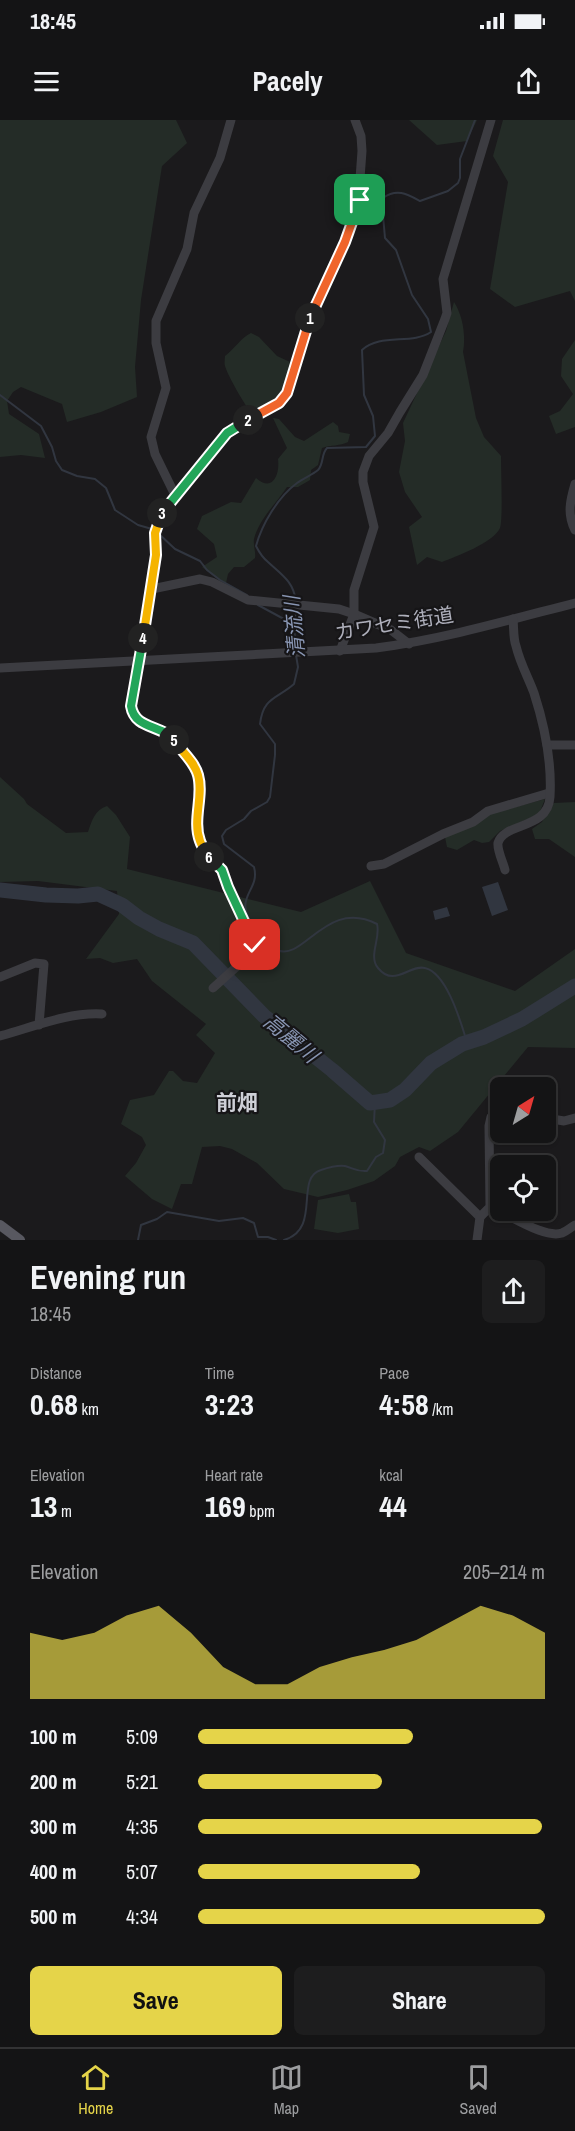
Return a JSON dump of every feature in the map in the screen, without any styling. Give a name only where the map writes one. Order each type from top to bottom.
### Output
[{"type":"main road","points":[[0,1225],[20,1240]]},
{"type":"street","points":[[176,497],[155,454],[151,437],[166,388],[156,342],[156,321],[184,255],[194,213],[220,158],[231,120]]},
{"type":"street","points":[[213,988],[255,950],[255,945],[222,870],[210,858],[199,840],[199,778],[195,768],[168,734],[140,723],[132,712],[138,662],[152,589],[156,555],[155,533],[161,515],[227,433],[279,403],[287,393],[312,312],[341,253],[358,207],[362,152],[361,136],[355,120]]},
{"type":"street","points":[[340,651],[354,614],[354,590],[374,527],[363,482],[363,472],[369,456],[388,434],[423,375],[446,319],[443,279],[491,120]]},
{"type":"street","points":[[575,484],[569,508],[570,520],[575,530]]},
{"type":"street","points":[[152,589],[200,579],[222,586],[242,598],[296,606],[339,609],[391,630],[409,644]]},
{"type":"street","name":"カワセミ街道","points":[[0,668],[289,654],[409,644],[575,603]]},
{"type":"street","points":[[505,870],[498,846],[499,840],[504,835],[539,819],[550,799],[547,745],[534,693],[515,644],[513,619]]},
{"type":"street","points":[[547,745],[575,746]]},
{"type":"street","points":[[371,866],[384,864],[443,834],[473,822],[488,811],[549,793]]},
{"type":"street","points":[[0,977],[35,963],[44,964],[39,1025]]},
{"type":"street","points":[[0,1035],[87,1013],[102,1014]]},
{"type":"street","points":[[556,1120],[564,1121],[575,1118]]},
{"type":"street","points":[[477,1240],[480,1216],[490,1207],[490,1122]]},
{"type":"street","points":[[419,1157],[480,1216]]},
{"type":"street","points":[[521,1221],[545,1234],[561,1233],[575,1225]]},
{"type":"shaded area","points":[[0,120],[176,120],[187,143],[162,166],[141,300],[135,367],[137,397],[101,412],[67,422],[62,404],[21,387],[13,392],[7,401],[9,414],[39,434],[45,458],[21,455],[0,457]]},
{"type":"shaded area","points":[[409,120],[477,120],[467,141],[437,145]]},
{"type":"shaded area","points":[[503,120],[575,120],[575,301],[570,291],[515,307],[490,289],[508,182],[493,156]]},
{"type":"shaded area","points":[[454,302],[463,326],[463,352],[476,418],[484,437],[501,456],[501,523],[496,534],[474,548],[442,562],[427,557],[417,565],[409,527],[422,517],[405,492],[399,472],[405,441],[403,423],[446,331]]},
{"type":"shaded area","points":[[251,333],[259,337],[277,356],[290,362],[286,380],[279,394],[268,404],[252,413],[225,366],[225,356]]},
{"type":"shaded area","points":[[575,340],[575,427],[556,434],[549,416],[560,411],[573,394],[561,376],[562,359]]},
{"type":"shaded area","points":[[273,418],[279,419],[295,437],[304,441],[333,422],[338,426],[339,432],[350,434],[348,442],[322,448],[318,465],[311,470],[310,480],[298,487],[287,487],[256,532],[255,558],[244,567],[234,567],[228,574],[226,583],[202,567],[217,557],[214,544],[197,529],[202,516],[231,502],[241,503],[256,478],[267,483],[274,480],[278,470],[278,459],[287,448]]},
{"type":"shaded area","points":[[0,777],[27,804],[66,833],[88,832],[97,813],[107,806],[116,815],[130,837],[127,869],[301,912],[370,881],[406,953],[515,991],[575,949],[575,1048],[528,1047],[503,1077],[490,1077],[490,1093],[458,1132],[430,1151],[419,1147],[400,1157],[395,1166],[374,1181],[318,1197],[284,1189],[257,1163],[232,1149],[220,1146],[202,1147],[192,1184],[181,1184],[172,1209],[152,1199],[125,1176],[136,1163],[146,1145],[142,1137],[121,1124],[130,1100],[154,1095],[169,1071],[173,1071],[183,1081],[197,1083],[215,1053],[196,1035],[206,1024],[152,981],[137,959],[113,963],[100,958],[86,959],[119,914],[117,891],[38,881],[0,882]]},
{"type":"shaded area","points":[[545,799],[539,814],[500,831],[489,842],[482,843],[474,840],[457,850],[447,847],[445,837],[489,814]]},
{"type":"shaded area","points":[[575,802],[575,857],[549,839],[535,839],[532,829],[542,822],[554,803]]},
{"type":"shaded area","points":[[498,882],[508,910],[492,916],[482,887]]},
{"type":"shaded area","points":[[447,907],[450,916],[435,920],[433,911]]},
{"type":"shaded area","points":[[349,1194],[351,1202],[356,1202],[359,1229],[338,1233],[314,1229],[318,1200]]},
{"type":"waterway","name":"清流川","points":[[296,601],[290,583],[264,559],[256,546],[262,529],[277,503],[290,489],[318,470],[327,448],[366,447],[375,436],[373,416],[364,395],[362,350],[378,342],[415,338],[431,332],[428,319],[412,295],[396,250],[385,238],[383,198],[397,193],[406,194],[420,201],[448,191],[458,183],[460,159],[475,120]]},
{"type":"waterway","points":[[0,395],[41,426],[62,470],[77,476],[95,479],[106,488],[115,510],[138,525],[152,529]]},
{"type":"waterway","points":[[159,534],[175,549],[200,561],[220,580],[247,595]]},
{"type":"waterway","points":[[258,605],[295,625]]},
{"type":"waterway","name":"清流川","points":[[294,649],[296,607]]},
{"type":"waterway","name":"清流川","points":[[296,655],[298,667],[294,684],[268,703],[264,708],[260,724],[275,744],[270,797],[267,802],[226,830],[222,836],[224,844],[254,867],[255,876],[246,902],[249,919],[266,942],[277,950],[287,951],[297,947],[330,924],[344,919],[359,918],[377,924],[374,958],[378,968],[390,976],[419,968],[433,972],[440,979],[452,1000],[467,1042]]},
{"type":"waterway","name":"高麗川","points":[[0,890],[46,895],[98,894],[122,905],[159,929],[193,943],[264,1016],[370,1103],[390,1100],[405,1090],[431,1063],[462,1044],[484,1037],[522,1019],[575,986]]},
{"type":"waterway","points":[[284,1240],[295,1234],[302,1226],[309,1183],[313,1175],[321,1170],[339,1166],[367,1171],[376,1157],[383,1153],[385,1140],[374,1122],[375,1102]]},
{"type":"waterway","points":[[138,1240],[141,1225],[167,1212],[219,1221],[243,1218],[254,1223],[258,1237],[276,1240]]},
{"type":"district","name":"前畑","points":[[237,1102]]},
{"type":"route","points":[[255,945],[222,870],[210,858],[199,840],[200,790],[195,768],[188,756],[168,734],[140,723],[132,712],[138,662],[152,592],[156,555],[155,533],[161,515],[227,433],[269,410],[287,393],[312,312],[345,242],[360,200]]}]
